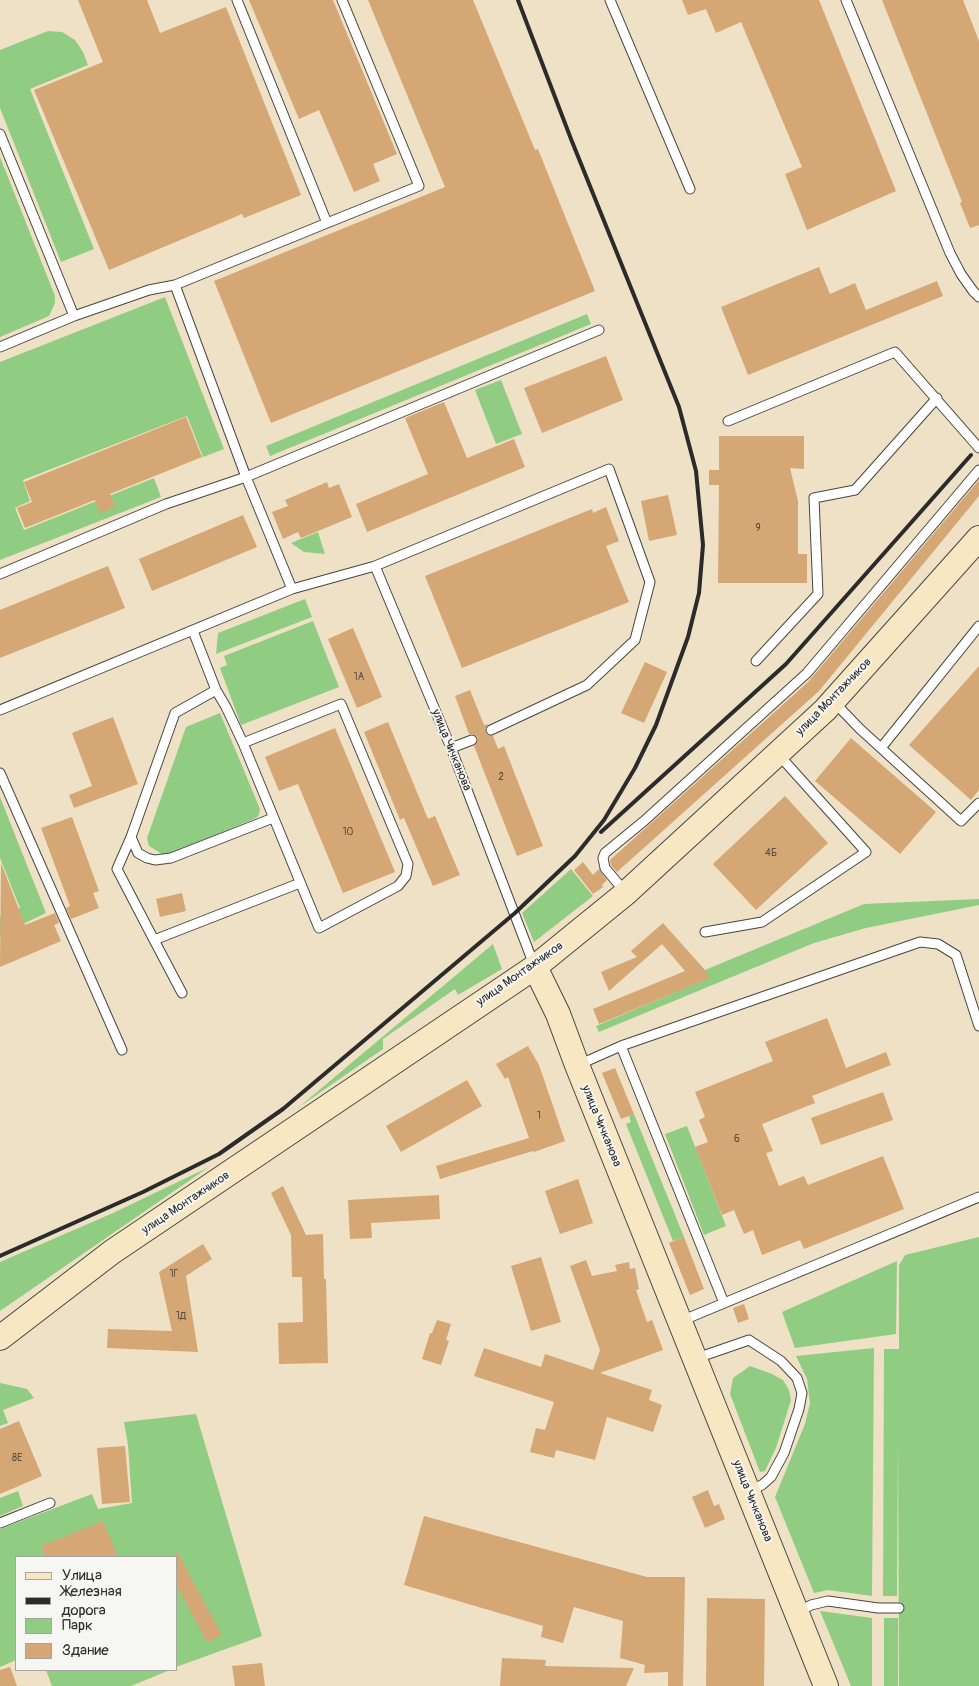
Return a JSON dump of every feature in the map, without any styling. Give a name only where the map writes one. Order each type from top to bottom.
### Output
[{"type":"main road","name":"улица Монтажников","points":[[0,1338],[112,1252],[535,967],[626,893],[833,701],[979,538]]},
{"type":"main road","name":"улица Чичканова","points":[[535,967],[558,1014],[826,1686]]},
{"type":"lane","points":[[237,0],[327,223]]},
{"type":"lane","points":[[0,346],[74,316],[148,290],[175,285],[418,186],[342,0]]},
{"type":"lane","points":[[610,0],[690,189]]},
{"type":"lane","points":[[846,0],[950,253],[961,274],[979,297]]},
{"type":"lane","points":[[0,134],[74,316]]},
{"type":"lane","points":[[175,285],[246,477],[292,589]]},
{"type":"lane","points":[[0,574],[166,504],[246,477],[599,330]]},
{"type":"lane","points":[[728,421],[895,352],[979,448]]},
{"type":"lane","points":[[756,661],[818,594],[814,498],[855,490],[936,398]]},
{"type":"lane","points":[[0,710],[292,589],[376,566],[609,470],[650,582],[635,640],[587,685],[491,730]]},
{"type":"lane","points":[[626,893],[605,868],[603,861],[605,853],[644,821],[807,674],[979,470]]},
{"type":"lane","name":"улица Чичканова","points":[[376,566],[451,748],[535,967]]},
{"type":"lane","points":[[882,748],[979,626]]},
{"type":"lane","points":[[193,631],[216,690],[243,744],[319,928],[398,886],[406,876],[408,864],[341,704],[243,744]]},
{"type":"lane","points":[[182,993],[117,869],[131,837],[175,713],[216,690]]},
{"type":"lane","points":[[833,701],[961,821],[979,803]]},
{"type":"lane","points":[[451,748],[472,740]]},
{"type":"lane","points":[[705,932],[762,922],[866,852],[778,754]]},
{"type":"lane","points":[[0,773],[122,1050]]},
{"type":"lane","points":[[131,837],[138,853],[147,858],[156,860],[172,858],[273,818]]},
{"type":"lane","points":[[154,940],[300,883]]},
{"type":"lane","points":[[577,1065],[621,1046],[920,942],[938,944],[956,955],[979,1026]]},
{"type":"lane","points":[[621,1046],[724,1303]]},
{"type":"lane","points":[[681,1321],[979,1198]]},
{"type":"lane","points":[[694,1359],[749,1340],[781,1361],[796,1378],[802,1393],[799,1409],[784,1453],[772,1476],[762,1485],[748,1491]]},
{"type":"lane","points":[[0,1523],[50,1503]]},
{"type":"lane","points":[[797,1613],[828,1601],[878,1608],[898,1608]]},
{"type":"green space","points":[[48,31],[62,32],[75,40],[83,52],[88,65],[30,89],[94,249],[61,262],[0,108],[0,50]]},
{"type":"green space","points":[[0,157],[55,296],[55,303],[49,316],[0,337]]},
{"type":"green space","points":[[165,297],[224,449],[203,457],[187,416],[23,480],[30,501],[15,508],[24,530],[154,478],[161,497],[0,560],[0,362]]},
{"type":"green space","points":[[587,314],[591,324],[270,456],[266,446]]},
{"type":"green space","points":[[501,380],[522,434],[496,444],[475,390]]},
{"type":"green space","points":[[318,532],[325,554],[304,552],[291,543]]},
{"type":"green space","points":[[305,599],[312,617],[216,654],[218,633]]},
{"type":"green space","points":[[313,621],[339,687],[241,725],[220,668],[227,665],[224,656]]},
{"type":"green space","points":[[220,713],[260,809],[259,815],[256,818],[168,855],[162,854],[149,846],[147,838],[186,727]]},
{"type":"green space","points":[[0,797],[46,913],[0,935],[0,917],[20,908],[0,858]]},
{"type":"green space","points":[[571,869],[593,896],[534,942],[522,913]]},
{"type":"green space","points":[[979,899],[979,905],[866,928],[814,943],[599,1032],[596,1026],[709,978],[705,970],[864,904]]},
{"type":"green space","points":[[493,944],[502,969],[458,995],[455,989],[383,1039],[383,1049],[299,1107]]},
{"type":"green space","points":[[634,1114],[684,1237],[673,1241],[626,1124],[631,1122],[629,1116]]},
{"type":"green space","points":[[687,1126],[726,1226],[704,1235],[665,1134]]},
{"type":"green space","points":[[209,1167],[0,1311],[0,1262],[113,1213]]},
{"type":"green space","points":[[979,1237],[979,1686],[899,1686],[898,1436],[897,1596],[883,1596],[884,1349],[899,1349],[899,1265],[905,1255]]},
{"type":"green space","points":[[897,1261],[896,1334],[795,1348],[782,1312]]},
{"type":"green space","points":[[874,1348],[872,1596],[828,1590],[814,1593],[775,1497],[805,1424],[810,1403],[807,1379],[796,1356]]},
{"type":"green space","points":[[750,1366],[783,1380],[789,1390],[791,1400],[776,1448],[765,1471],[760,1472],[730,1394],[733,1378]]},
{"type":"green space","points":[[0,1383],[27,1389],[34,1398],[3,1410],[8,1423],[0,1426]]},
{"type":"green space","points":[[196,1414],[262,1636],[178,1666],[178,1556],[15,1556],[15,1660],[0,1667],[0,1529],[92,1494],[98,1509],[132,1503],[128,1445],[124,1422]]},
{"type":"green space","points":[[18,1491],[23,1506],[0,1516],[0,1498]]},
{"type":"green space","points":[[820,1611],[872,1618],[872,1686],[851,1686]]},
{"type":"green space","points":[[884,1618],[898,1618],[898,1686],[884,1686]]},
{"type":"green space","points":[[46,1671],[168,1671],[131,1686],[52,1686]]},
{"type":"building","points":[[78,0],[147,0],[160,33],[226,7],[301,195],[244,218],[242,214],[109,270],[34,90],[103,62]]},
{"type":"building","points":[[249,0],[333,0],[397,154],[373,164],[380,181],[354,192],[319,110],[299,119]]},
{"type":"building","points":[[368,0],[473,0],[535,150],[538,149],[595,291],[271,423],[214,281],[445,187]]},
{"type":"building","points":[[682,0],[819,0],[896,191],[807,230],[785,174],[802,167],[741,22],[716,33],[706,9],[688,15]]},
{"type":"building","points":[[882,0],[963,0],[979,41],[979,225],[970,228],[960,203],[962,202]]},
{"type":"building","points":[[819,267],[830,294],[855,283],[866,310],[937,281],[943,296],[748,375],[721,307]]},
{"type":"building","points":[[606,356],[623,400],[542,433],[524,388]]},
{"type":"building","points":[[444,402],[467,458],[514,439],[525,467],[367,532],[356,504],[428,474],[405,418]]},
{"type":"building","points":[[186,417],[202,457],[110,494],[115,507],[100,513],[95,500],[25,528],[17,508],[32,502],[24,482]]},
{"type":"building","points":[[719,436],[804,436],[804,469],[790,468],[798,501],[798,554],[807,554],[807,583],[718,583],[719,485],[709,485],[709,470],[719,470]]},
{"type":"building","points":[[979,480],[979,496],[819,691],[617,872],[611,865],[610,860],[808,682]]},
{"type":"building","points":[[327,482],[329,488],[339,484],[352,517],[301,538],[298,532],[283,539],[272,512],[288,506],[285,500]]},
{"type":"building","points":[[668,495],[677,535],[649,541],[641,501]]},
{"type":"building","points":[[606,507],[619,541],[606,546],[629,602],[462,668],[425,576],[592,509],[593,513]]},
{"type":"building","points":[[243,515],[257,547],[152,591],[139,559]]},
{"type":"building","points":[[108,566],[125,608],[0,658],[0,610]]},
{"type":"building","points":[[353,628],[382,697],[357,708],[328,639]]},
{"type":"building","points":[[645,662],[667,672],[644,723],[621,713]]},
{"type":"building","points":[[979,666],[979,790],[971,800],[909,745]]},
{"type":"building","points":[[470,690],[484,725],[488,724],[485,729],[486,733],[493,736],[498,749],[504,746],[543,846],[517,856],[474,746],[478,741],[478,737],[469,734],[455,696]]},
{"type":"building","points":[[113,717],[138,784],[74,808],[69,795],[92,786],[72,733]]},
{"type":"building","points":[[388,722],[428,819],[435,816],[460,875],[433,886],[404,818],[400,820],[364,732]]},
{"type":"building","points":[[335,728],[395,872],[343,893],[298,784],[279,791],[265,757]]},
{"type":"building","points":[[851,738],[936,812],[900,854],[815,781]]},
{"type":"building","points":[[785,796],[828,843],[756,910],[713,864]]},
{"type":"building","points":[[72,817],[99,891],[93,893],[99,908],[71,919],[66,908],[70,906],[41,828]]},
{"type":"building","points":[[583,862],[593,875],[599,869],[607,880],[602,885],[603,887],[593,894],[574,870]]},
{"type":"building","points":[[1,863],[25,925],[55,913],[59,923],[54,925],[61,941],[0,967]]},
{"type":"building","points":[[182,893],[186,911],[160,917],[156,899]]},
{"type":"building","points":[[663,923],[710,978],[599,1024],[593,1009],[685,971],[662,944],[609,991],[601,972],[637,957],[631,951]]},
{"type":"building","points":[[827,1018],[846,1068],[886,1052],[891,1065],[812,1096],[815,1103],[762,1124],[773,1151],[766,1153],[779,1186],[804,1176],[808,1185],[883,1156],[904,1209],[804,1249],[800,1240],[762,1255],[753,1230],[744,1234],[734,1210],[722,1215],[695,1147],[708,1142],[699,1120],[705,1117],[695,1092],[773,1061],[765,1042]]},
{"type":"building","points":[[528,1046],[539,1065],[565,1141],[534,1152],[440,1179],[436,1166],[529,1138],[508,1077],[505,1079],[496,1064]]},
{"type":"building","points":[[615,1068],[634,1114],[621,1119],[602,1073]]},
{"type":"building","points":[[467,1080],[482,1106],[401,1152],[386,1126]]},
{"type":"building","points":[[883,1092],[893,1120],[821,1145],[811,1118]]},
{"type":"building","points":[[578,1179],[593,1223],[560,1234],[545,1191]]},
{"type":"building","points":[[283,1186],[306,1235],[323,1234],[328,1363],[279,1364],[278,1323],[303,1322],[302,1277],[292,1277],[291,1235],[271,1193]]},
{"type":"building","points":[[439,1195],[440,1219],[371,1223],[372,1238],[350,1239],[348,1200]]},
{"type":"building","points":[[684,1237],[704,1289],[690,1295],[669,1243]]},
{"type":"building","points":[[203,1244],[212,1259],[186,1276],[198,1352],[107,1348],[108,1329],[172,1331],[159,1272]]},
{"type":"building","points":[[541,1257],[561,1322],[531,1331],[511,1266]]},
{"type":"building","points":[[586,1260],[592,1276],[617,1271],[615,1265],[629,1262],[630,1269],[635,1268],[639,1289],[636,1290],[647,1322],[652,1320],[663,1350],[600,1373],[652,1390],[649,1400],[662,1405],[653,1432],[607,1417],[595,1460],[556,1450],[554,1458],[530,1452],[536,1428],[545,1430],[554,1402],[474,1376],[484,1348],[541,1367],[545,1354],[593,1370],[600,1350],[570,1266]]},
{"type":"building","points":[[744,1304],[749,1319],[738,1323],[733,1308]]},
{"type":"building","points":[[437,1320],[451,1324],[446,1340],[449,1341],[441,1365],[422,1359],[430,1333],[432,1333]]},
{"type":"building","points":[[19,1421],[42,1476],[0,1494],[0,1429]]},
{"type":"building","points":[[125,1446],[130,1502],[102,1504],[97,1448]]},
{"type":"building","points":[[708,1490],[714,1506],[719,1504],[725,1519],[705,1528],[692,1497]]},
{"type":"building","points":[[424,1516],[647,1577],[685,1577],[683,1686],[668,1686],[668,1672],[644,1673],[645,1665],[620,1658],[623,1621],[574,1607],[563,1643],[541,1637],[543,1626],[404,1585]]},
{"type":"building","points":[[103,1521],[118,1556],[45,1556],[41,1546]]},
{"type":"building","points":[[176,1550],[222,1635],[207,1642],[178,1588],[178,1556],[176,1556]]},
{"type":"building","points":[[707,1598],[765,1599],[764,1686],[706,1686]]},
{"type":"building","points":[[502,1658],[546,1660],[545,1666],[634,1668],[626,1686],[500,1686]]},
{"type":"building","points":[[262,1663],[265,1686],[235,1686],[232,1666]]},
{"type":"building","points":[[10,1667],[17,1686],[0,1686],[0,1670]]},
{"type":"railway","points":[[0,1256],[143,1192],[219,1154],[283,1109],[515,913],[575,856],[604,820],[635,768],[656,725],[688,637],[699,593],[703,545],[696,471],[679,407],[571,139],[518,0]]},
{"type":"railway","points":[[601,832],[786,664],[971,455]]}]
